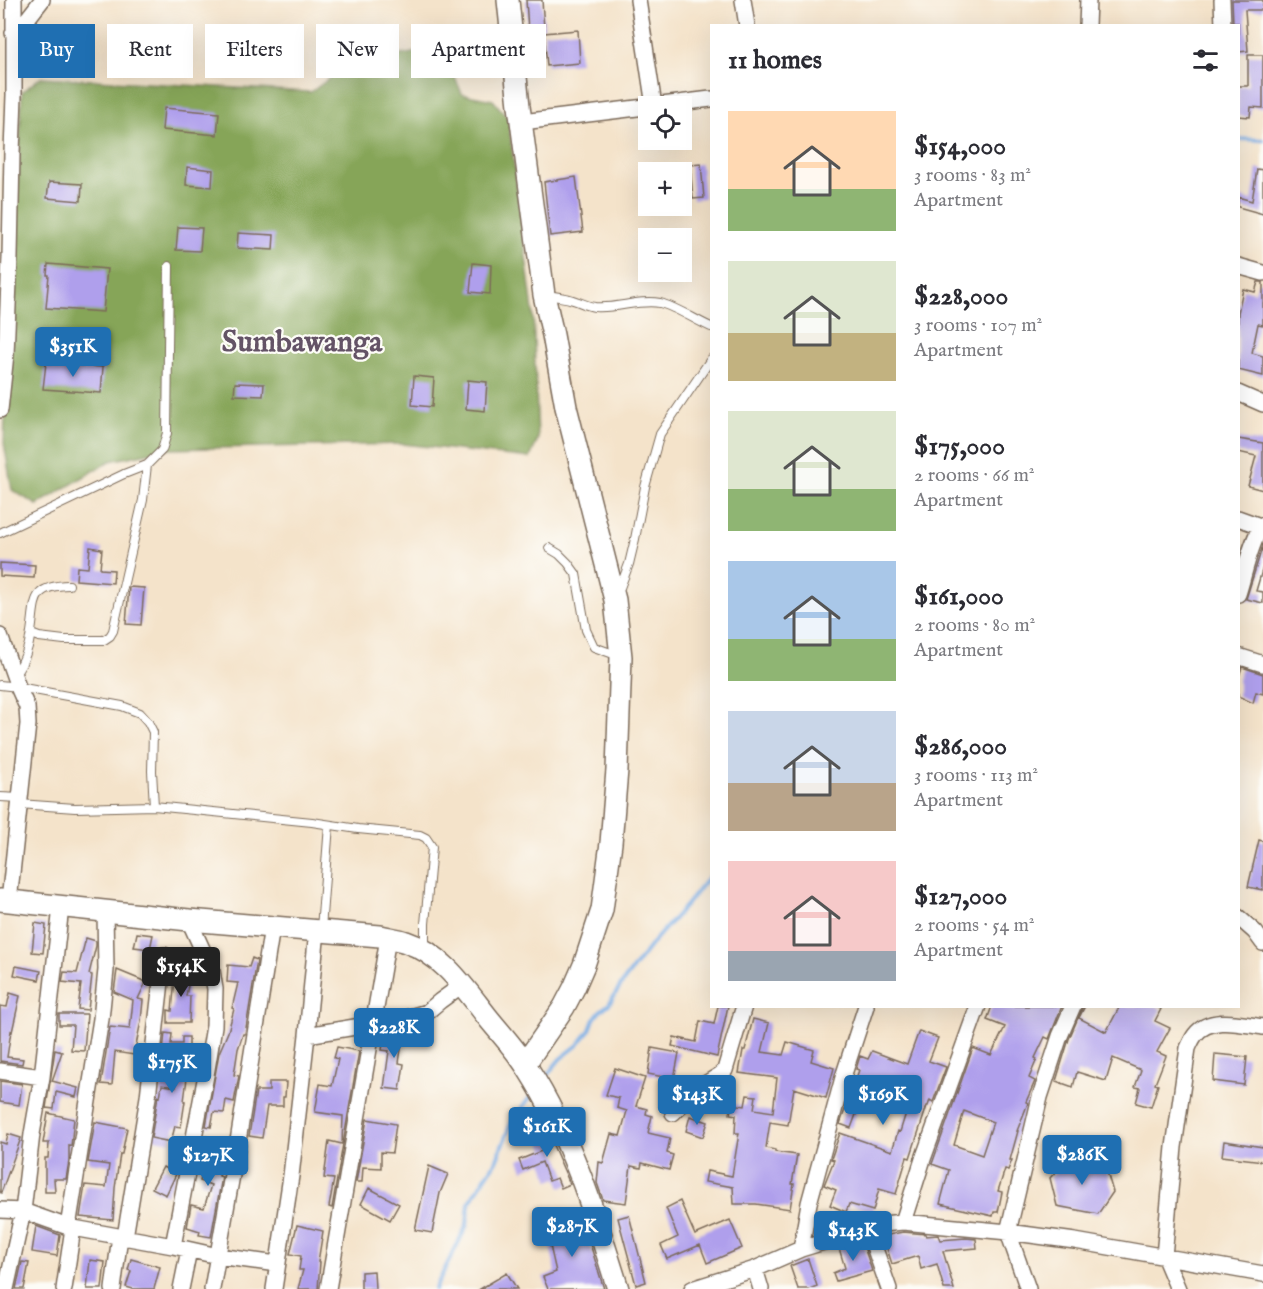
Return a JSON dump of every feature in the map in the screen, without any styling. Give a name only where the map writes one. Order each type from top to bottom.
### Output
[{"type":"street","points":[[0,410],[7,335],[10,258],[14,0]]},
{"type":"street","points":[[14,33],[42,0]]},
{"type":"street","points":[[508,0],[543,295],[566,407],[615,600],[621,657],[617,770],[602,910],[584,965],[534,1079]]},
{"type":"street","points":[[638,0],[652,96]]},
{"type":"street","points":[[743,0],[747,24]]},
{"type":"street","points":[[1087,24],[1088,0]]},
{"type":"street","points":[[1222,0],[1223,24]]},
{"type":"street","points":[[692,101],[710,99]]},
{"type":"street","points":[[522,122],[638,108]]},
{"type":"street","points":[[1240,267],[1263,273]]},
{"type":"street","points":[[1240,394],[1263,404]]},
{"type":"street","points":[[1240,519],[1262,527],[1255,536],[1240,586]]},
{"type":"street","points":[[0,636],[27,707],[28,724],[26,760],[5,901],[189,920],[380,936],[407,942],[425,951],[442,964],[462,986],[534,1079],[573,1157],[618,1289]]},
{"type":"street","points":[[1240,657],[1263,664]]},
{"type":"street","points":[[6,1289],[23,1211],[32,1134],[42,1077],[61,907]]},
{"type":"street","points":[[64,1289],[101,1018],[106,970],[105,912]]},
{"type":"street","points":[[1240,919],[1263,943]]},
{"type":"street","points":[[173,1246],[214,1026],[215,989],[212,971],[189,920]]},
{"type":"street","points":[[212,1289],[272,927]]},
{"type":"street","points":[[274,1289],[291,1176],[319,930]]},
{"type":"street","points":[[328,1289],[388,938]]},
{"type":"street","points":[[112,1289],[148,1097],[164,955]]},
{"type":"street","points":[[307,1035],[403,1019],[427,1012],[462,986]]},
{"type":"street","points":[[673,1113],[697,1089],[724,1070],[743,1008]]},
{"type":"street","points":[[801,1249],[809,1203],[844,1074],[865,1008]]},
{"type":"street","points":[[903,1222],[977,1008]]},
{"type":"street","points":[[1028,1289],[1008,1232],[1040,1097],[1060,1036],[1072,1008]]},
{"type":"street","points":[[1178,1289],[1164,1256],[1174,1147],[1188,1048],[1195,1035],[1204,1026],[1216,1023],[1263,1027]]},
{"type":"street","points":[[0,1071],[42,1077]]},
{"type":"street","points":[[0,1210],[23,1211],[71,1228],[218,1256],[277,1264]]},
{"type":"street","points":[[692,1289],[755,1269],[801,1249],[884,1224],[903,1222],[1008,1232],[1263,1274]]},
{"type":"street","points":[[868,1229],[889,1289]]},
{"type":"street","points":[[181,1289],[189,1250]]},
{"type":"street","points":[[755,1269],[761,1289]]},
{"type":"lane","points":[[0,533],[147,465],[162,450],[167,433],[169,266]]},
{"type":"lane","points":[[543,295],[573,300],[595,307],[658,303],[670,306],[710,326]]},
{"type":"lane","points":[[615,600],[629,564],[645,487],[660,434],[710,360]]},
{"type":"lane","points":[[31,634],[64,640],[104,640],[110,636],[117,618],[143,500],[147,465]]},
{"type":"lane","points":[[549,549],[559,554],[576,574],[586,630],[594,647],[621,657]]},
{"type":"lane","points":[[16,681],[31,634],[36,599],[40,593],[54,586],[69,585]]},
{"type":"lane","points":[[0,686],[16,681],[122,706],[140,713],[153,732],[154,806]]},
{"type":"lane","points":[[0,797],[75,808],[154,806],[358,830],[415,834],[426,838],[432,847],[425,951]]},
{"type":"lane","points":[[319,930],[329,825]]},
{"type":"green space","points":[[411,53],[411,78],[455,78],[462,94],[493,100],[508,118],[533,311],[538,439],[530,458],[403,444],[168,449],[110,461],[37,505],[12,490],[4,443],[22,92],[40,78],[59,78],[311,92],[330,78],[399,78],[399,55]]},
{"type":"building","points":[[526,0],[542,0],[544,24],[528,24]]},
{"type":"building","points":[[1232,0],[1263,0],[1263,10],[1245,10],[1248,51],[1240,52],[1240,24],[1233,23]]},
{"type":"building","points":[[578,30],[580,63],[547,66],[546,33]]},
{"type":"building","points":[[1248,55],[1263,55],[1263,108],[1251,107],[1250,117],[1240,116],[1240,86],[1248,86]]},
{"type":"building","points":[[164,108],[219,113],[217,135],[162,130]]},
{"type":"building","points":[[701,164],[704,198],[693,199],[692,165]]},
{"type":"building","points":[[187,167],[213,170],[212,187],[186,185]]},
{"type":"building","points":[[1257,169],[1263,170],[1263,214],[1240,208],[1240,198],[1252,201]]},
{"type":"building","points":[[576,177],[583,232],[550,236],[544,182]]},
{"type":"building","points":[[49,182],[82,184],[81,201],[47,198]]},
{"type":"building","points":[[178,227],[202,228],[200,251],[176,250]]},
{"type":"building","points":[[238,233],[274,235],[273,250],[237,248]]},
{"type":"building","points":[[473,263],[491,265],[490,294],[470,292]]},
{"type":"building","points":[[48,264],[107,269],[103,312],[46,308]]},
{"type":"building","points":[[1258,282],[1263,282],[1263,325],[1258,324],[1252,353],[1263,356],[1263,376],[1240,370],[1240,303],[1243,289],[1255,292]]},
{"type":"building","points":[[46,363],[103,367],[101,393],[43,389]]},
{"type":"building","points":[[414,376],[434,378],[432,407],[412,405]]},
{"type":"building","points":[[468,380],[487,382],[485,411],[466,409]]},
{"type":"building","points":[[235,383],[264,384],[263,396],[234,395]]},
{"type":"building","points":[[1240,439],[1263,443],[1263,490],[1248,486],[1256,456],[1240,452]]},
{"type":"building","points":[[1263,545],[1263,567],[1256,591],[1263,592],[1263,603],[1246,599]]},
{"type":"building","points":[[90,547],[102,549],[100,569],[114,570],[113,583],[76,580],[77,567],[88,568]]},
{"type":"building","points":[[0,563],[35,565],[34,578],[0,576]]},
{"type":"building","points":[[129,587],[144,588],[141,625],[126,624]]},
{"type":"building","points":[[1242,667],[1263,674],[1263,694],[1256,692],[1253,703],[1240,697]]},
{"type":"building","points":[[1259,840],[1263,841],[1263,890],[1248,887]]},
{"type":"building","points":[[35,923],[46,925],[43,953],[32,952]]},
{"type":"building","points":[[137,933],[153,935],[150,949],[134,947]]},
{"type":"building","points":[[86,938],[96,941],[89,974],[92,975],[88,1010],[78,1009],[81,984],[62,982],[64,972],[77,973]]},
{"type":"building","points":[[252,958],[257,960],[245,1034],[243,1034],[238,1049],[234,1075],[239,1076],[234,1102],[226,1100],[224,1113],[214,1112],[211,1127],[206,1126],[219,1053],[228,1032],[238,983],[227,982],[228,965],[249,967]]},
{"type":"building","points":[[16,966],[41,971],[39,980],[14,975]]},
{"type":"building","points":[[176,967],[191,970],[186,996],[190,996],[189,1023],[168,1023],[168,1010],[172,1011]]},
{"type":"building","points":[[117,970],[146,982],[138,999],[143,1000],[141,1021],[134,1055],[115,1052],[112,1085],[101,1084],[110,1027],[130,1029],[133,1000],[114,992]]},
{"type":"building","points":[[10,993],[20,996],[7,1057],[23,1059],[22,1064],[0,1061],[0,1006],[7,1007]]},
{"type":"building","points":[[718,1008],[728,1008],[717,1057],[672,1046],[674,1037],[696,1042],[700,1021],[714,1024]]},
{"type":"building","points":[[991,1008],[1061,1008],[1049,1039],[1045,1037],[1035,1058],[1037,1059],[1029,1078],[1035,1081],[1017,1131],[1010,1160],[1012,1160],[1008,1170],[1005,1169],[998,1191],[1002,1192],[998,1212],[994,1212],[993,1216],[940,1204],[949,1170],[932,1164],[973,1048],[991,1055],[1005,1027],[987,1020]],"holes":[[[964,1111],[993,1122],[982,1155],[954,1145]]]},
{"type":"building","points":[[1082,1008],[1084,1008],[1079,1018],[1106,1032],[1119,1008],[1161,1009],[1155,1021],[1170,1028],[1157,1052],[1166,1056],[1155,1084],[1158,1085],[1151,1107],[1136,1103],[1140,1088],[1135,1087],[1141,1070],[1113,1058],[1106,1081],[1077,1072],[1073,1087],[1056,1081],[1069,1039]]},
{"type":"building","points":[[59,1014],[87,1014],[84,1051],[71,1050],[73,1025],[59,1025]]},
{"type":"building","points":[[753,1019],[769,1023],[762,1052],[783,1055],[787,1042],[814,1050],[811,1061],[834,1068],[826,1098],[794,1088],[788,1125],[770,1122],[766,1148],[775,1150],[775,1152],[797,1155],[790,1209],[756,1204],[734,1204],[733,1187],[705,1182],[707,1171],[732,1176],[739,1133],[735,1133],[736,1115],[730,1114],[732,1104],[745,1106],[747,1095],[756,1096],[754,1109],[773,1112],[777,1078],[739,1073],[743,1050],[745,1050]]},
{"type":"building","points":[[404,1029],[399,1063],[404,1064],[400,1090],[384,1088],[389,1051],[382,1050],[385,1032]]},
{"type":"building","points":[[919,1031],[938,1038],[929,1061],[946,1067],[933,1102],[930,1100],[927,1106],[910,1158],[907,1157],[896,1194],[879,1189],[873,1211],[849,1204],[846,1212],[830,1205],[836,1190],[824,1185],[834,1160],[831,1159],[840,1133],[892,1151],[910,1100],[867,1085],[851,1128],[840,1124],[859,1070],[856,1069],[860,1056],[868,1059],[872,1051],[907,1064]]},
{"type":"building","points":[[165,1033],[172,1034],[171,1044],[182,1044],[182,1037],[189,1037],[189,1063],[181,1127],[175,1126],[171,1142],[151,1138],[162,1085],[176,1087],[180,1055],[163,1052]]},
{"type":"building","points":[[337,1047],[359,1051],[332,1208],[329,1207],[334,1179],[324,1178],[329,1141],[342,1144],[343,1116],[315,1112],[320,1084],[332,1086],[338,1059],[334,1058]]},
{"type":"building","points":[[652,1048],[679,1053],[674,1079],[648,1074]]},
{"type":"building","points":[[55,1050],[62,1052],[52,1081],[78,1088],[76,1097],[56,1092],[54,1109],[46,1108]]},
{"type":"building","points":[[1215,1054],[1247,1057],[1244,1085],[1213,1081]]},
{"type":"building","points":[[615,1068],[645,1078],[636,1106],[647,1109],[646,1114],[652,1116],[648,1133],[670,1138],[667,1153],[673,1155],[669,1170],[642,1163],[641,1168],[631,1166],[626,1203],[603,1200],[597,1183],[599,1162],[603,1163],[611,1134],[620,1136],[627,1111],[617,1108],[619,1098],[606,1095]]},
{"type":"building","points":[[0,1081],[22,1084],[19,1105],[0,1102]]},
{"type":"building","points":[[269,1082],[286,1082],[283,1106],[267,1106],[262,1138],[249,1136],[256,1091],[269,1091]]},
{"type":"building","points":[[48,1113],[74,1119],[66,1179],[54,1179],[55,1192],[45,1192],[45,1158],[48,1158],[49,1143],[43,1143]]},
{"type":"building","points":[[690,1116],[708,1122],[703,1137],[686,1131]]},
{"type":"building","points":[[536,1118],[543,1122],[550,1138],[531,1126]]},
{"type":"building","points":[[367,1119],[396,1124],[392,1153],[381,1152],[381,1168],[363,1167],[362,1182],[356,1182]]},
{"type":"building","points":[[95,1122],[127,1128],[122,1154],[120,1154],[113,1220],[80,1217],[85,1185],[106,1187],[109,1165],[88,1162]]},
{"type":"building","points":[[8,1134],[21,1138],[1,1193],[0,1142],[6,1144]]},
{"type":"building","points":[[204,1136],[224,1139],[219,1176],[222,1177],[211,1237],[199,1235],[200,1231],[187,1227],[191,1205],[204,1208],[211,1185],[200,1181],[204,1168],[199,1168]]},
{"type":"building","points":[[550,1138],[570,1184],[561,1188],[557,1178],[549,1181],[542,1162],[523,1170],[519,1160],[544,1150],[541,1142]]},
{"type":"building","points":[[1224,1141],[1263,1147],[1263,1161],[1222,1156]]},
{"type":"building","points":[[1067,1159],[1105,1165],[1113,1192],[1098,1214],[1057,1206],[1050,1178]]},
{"type":"building","points":[[429,1166],[448,1174],[440,1193],[432,1233],[415,1230]]},
{"type":"building","points":[[163,1167],[176,1174],[166,1195],[152,1188]]},
{"type":"building","points":[[369,1188],[399,1204],[390,1220],[361,1204]]},
{"type":"building","points":[[680,1201],[695,1235],[730,1220],[742,1248],[707,1263],[700,1245],[667,1259],[661,1245],[678,1237],[666,1208]]},
{"type":"building","points":[[629,1215],[646,1282],[636,1285],[618,1218]]},
{"type":"building","points":[[582,1218],[604,1289],[548,1289],[543,1277],[556,1272],[546,1228]]},
{"type":"building","points":[[297,1225],[323,1231],[318,1262],[320,1262],[318,1289],[298,1289],[303,1270],[299,1270],[301,1256],[290,1254]]},
{"type":"building","points":[[36,1226],[60,1235],[57,1256],[32,1252]]},
{"type":"building","points":[[903,1232],[926,1234],[926,1236],[938,1235],[940,1240],[976,1239],[977,1248],[943,1251],[954,1289],[944,1289],[937,1264],[921,1269],[918,1256],[892,1264],[883,1236]]},
{"type":"building","points":[[862,1241],[872,1271],[836,1281],[833,1273],[845,1268],[839,1248]]},
{"type":"building","points":[[131,1259],[160,1267],[154,1289],[126,1287],[131,1271],[128,1270]]},
{"type":"building","points":[[808,1259],[817,1286],[798,1289],[790,1266]]},
{"type":"building","points":[[90,1260],[105,1262],[102,1289],[87,1289]]},
{"type":"building","points":[[22,1262],[29,1263],[24,1289],[16,1289]]},
{"type":"building","points":[[374,1271],[375,1289],[361,1289],[361,1272]]},
{"type":"building","points":[[507,1273],[517,1289],[480,1289]]},
{"type":"waterway","points":[[1240,139],[1263,140]]},
{"type":"waterway","points":[[544,1079],[560,1059],[578,1045],[590,1030],[594,1019],[609,1004],[654,941],[710,875]]},
{"type":"waterway","points":[[435,1289],[467,1225],[469,1203],[496,1161],[512,1121],[534,1092]]},
{"type":"district","name":"Sumbawanga","points":[[302,341]]}]
